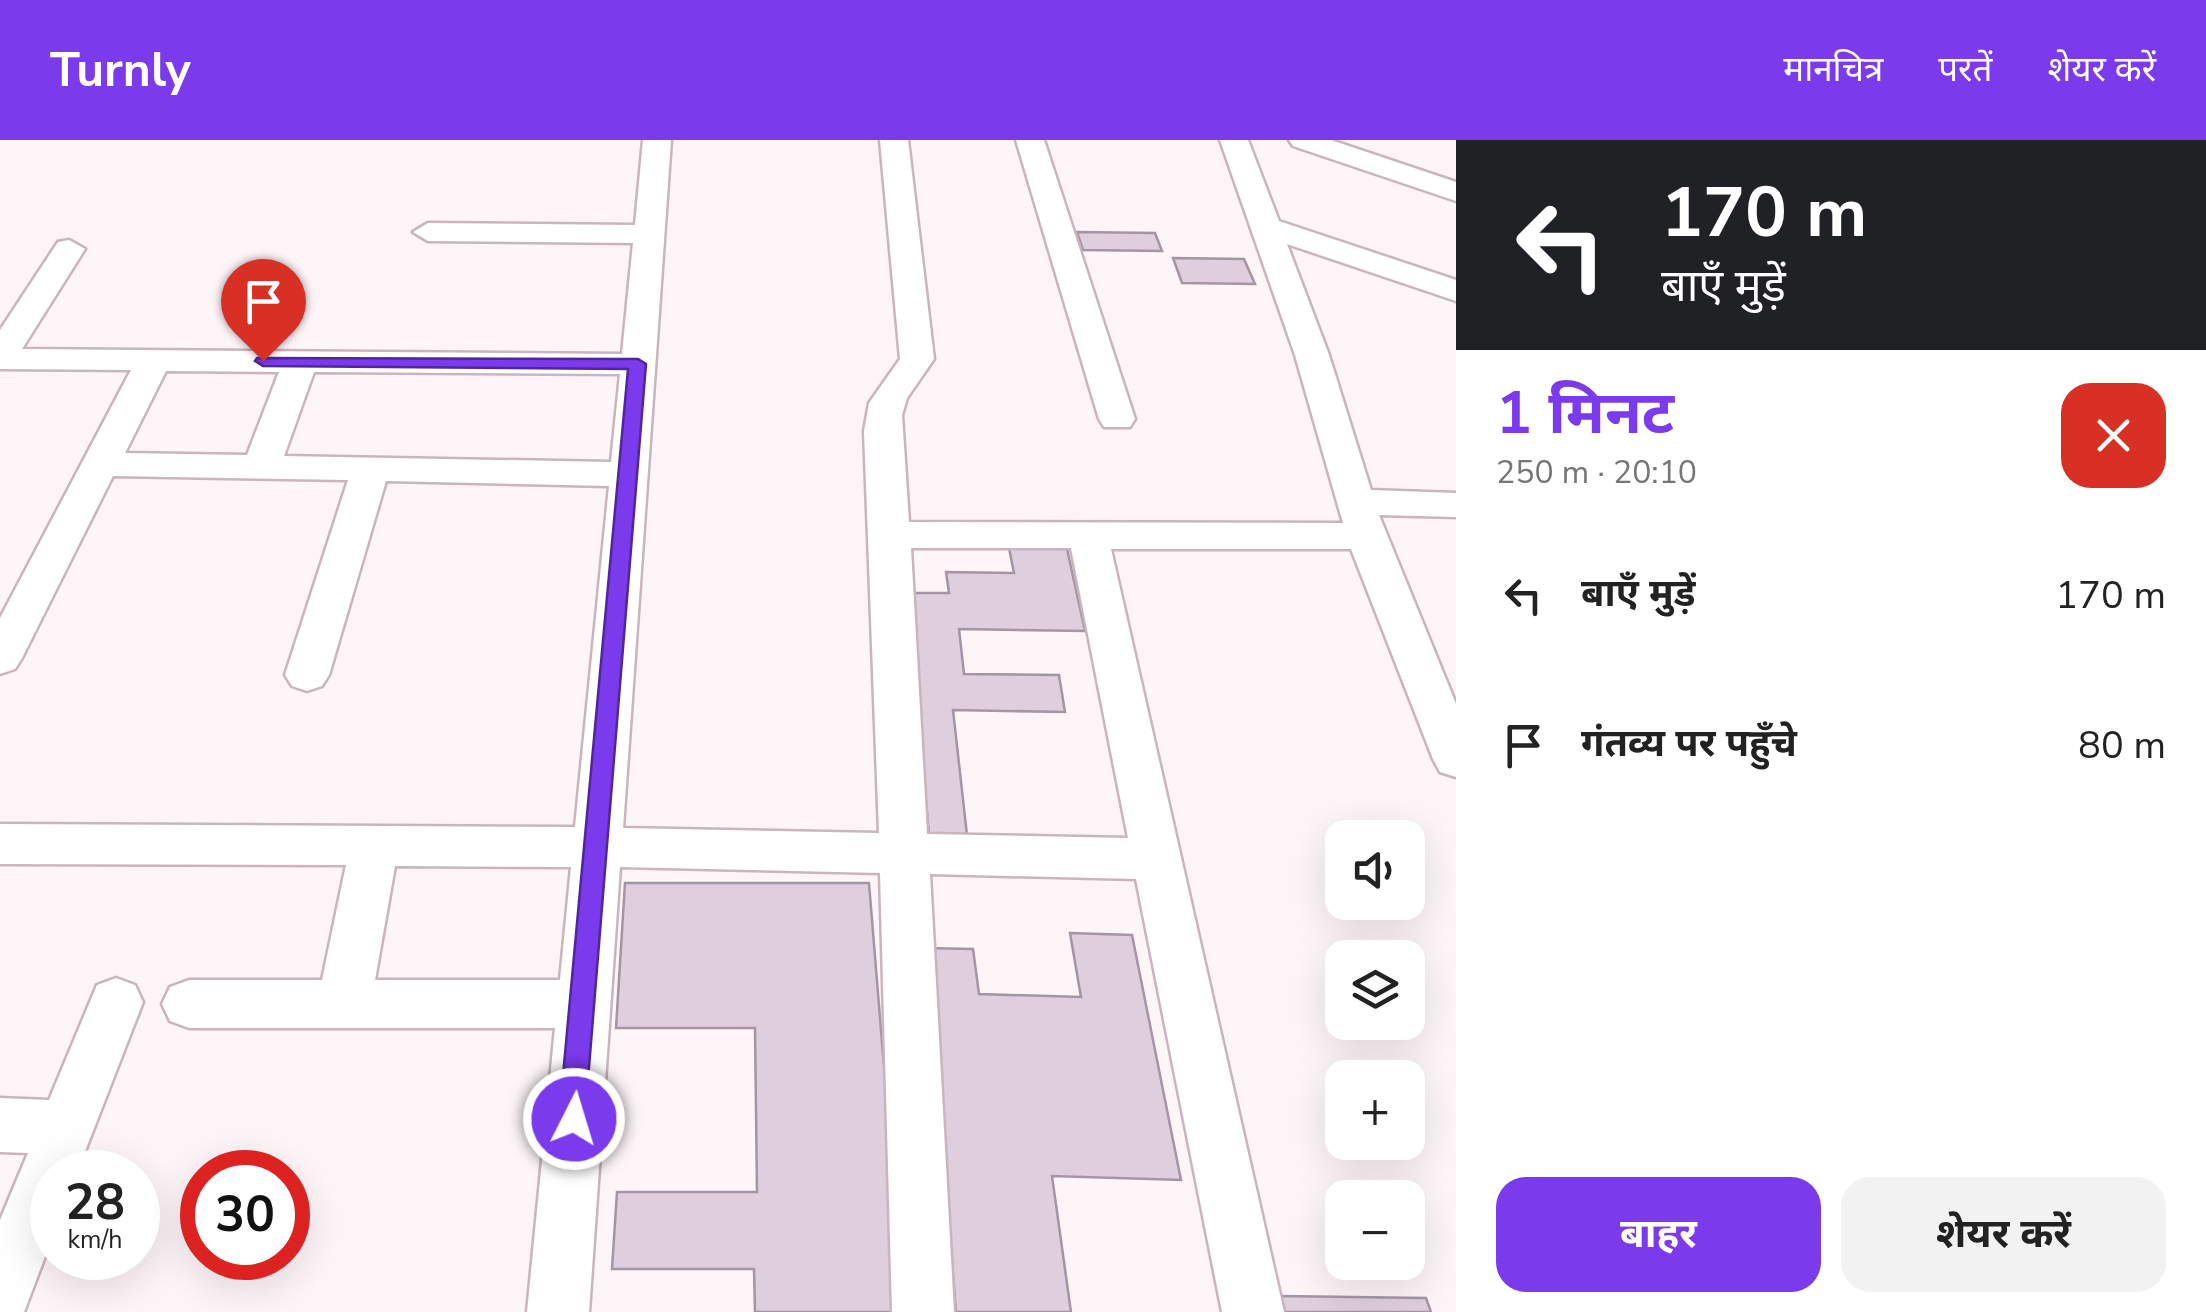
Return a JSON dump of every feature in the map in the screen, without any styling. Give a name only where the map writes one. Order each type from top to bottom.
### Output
[{"type":"street","points":[[558,1312],[657,140]]},
{"type":"street","points":[[894,140],[917,359],[910,374],[892,394],[883,416],[923,1312]]},
{"type":"street","points":[[1030,140],[1117,419]]},
{"type":"street","points":[[1234,140],[1312,355],[1360,519],[1456,759]]},
{"type":"street","points":[[1303,140],[1456,192]]},
{"type":"street","points":[[1266,227],[1456,291]]},
{"type":"street","points":[[428,232],[649,234]]},
{"type":"street","points":[[0,358],[69,249]]},
{"type":"street","points":[[0,358],[638,364]]},
{"type":"street","points":[[6,636],[154,360]]},
{"type":"street","points":[[262,465],[300,362]]},
{"type":"street","points":[[101,464],[629,474]]},
{"type":"street","points":[[308,675],[370,470]]},
{"type":"street","points":[[890,535],[1088,534],[1360,519],[1456,505]]},
{"type":"street","points":[[1088,534],[1253,1312]]},
{"type":"street","points":[[0,844],[597,847],[1157,859]]},
{"type":"street","points":[[344,1004],[374,848]]},
{"type":"street","points":[[0,1295],[116,1002]]},
{"type":"street","points":[[190,1004],[584,1004]]},
{"type":"street","points":[[0,1125],[65,1127]]},
{"type":"building","points":[[1077,232],[1155,233],[1162,251],[1083,250]]},
{"type":"building","points":[[1173,258],[1244,259],[1255,284],[1182,283]]},
{"type":"building","points":[[1009,548],[1067,549],[1085,631],[959,629],[964,674],[1059,675],[1065,712],[953,710],[967,835],[929,834],[907,593],[949,593],[946,572],[1014,573]]},
{"type":"building","points":[[625,883],[869,883],[904,1312],[755,1312],[754,1269],[612,1269],[617,1192],[757,1192],[755,1028],[616,1028]]},
{"type":"building","points":[[1070,933],[1132,935],[1181,1180],[1052,1176],[1071,1312],[956,1312],[927,948],[973,949],[979,994],[1081,997]]},
{"type":"building","points":[[1280,1296],[1426,1298],[1431,1312],[1284,1312]]},
{"type":"route","points":[[263,361],[638,364],[574,1119]]}]
